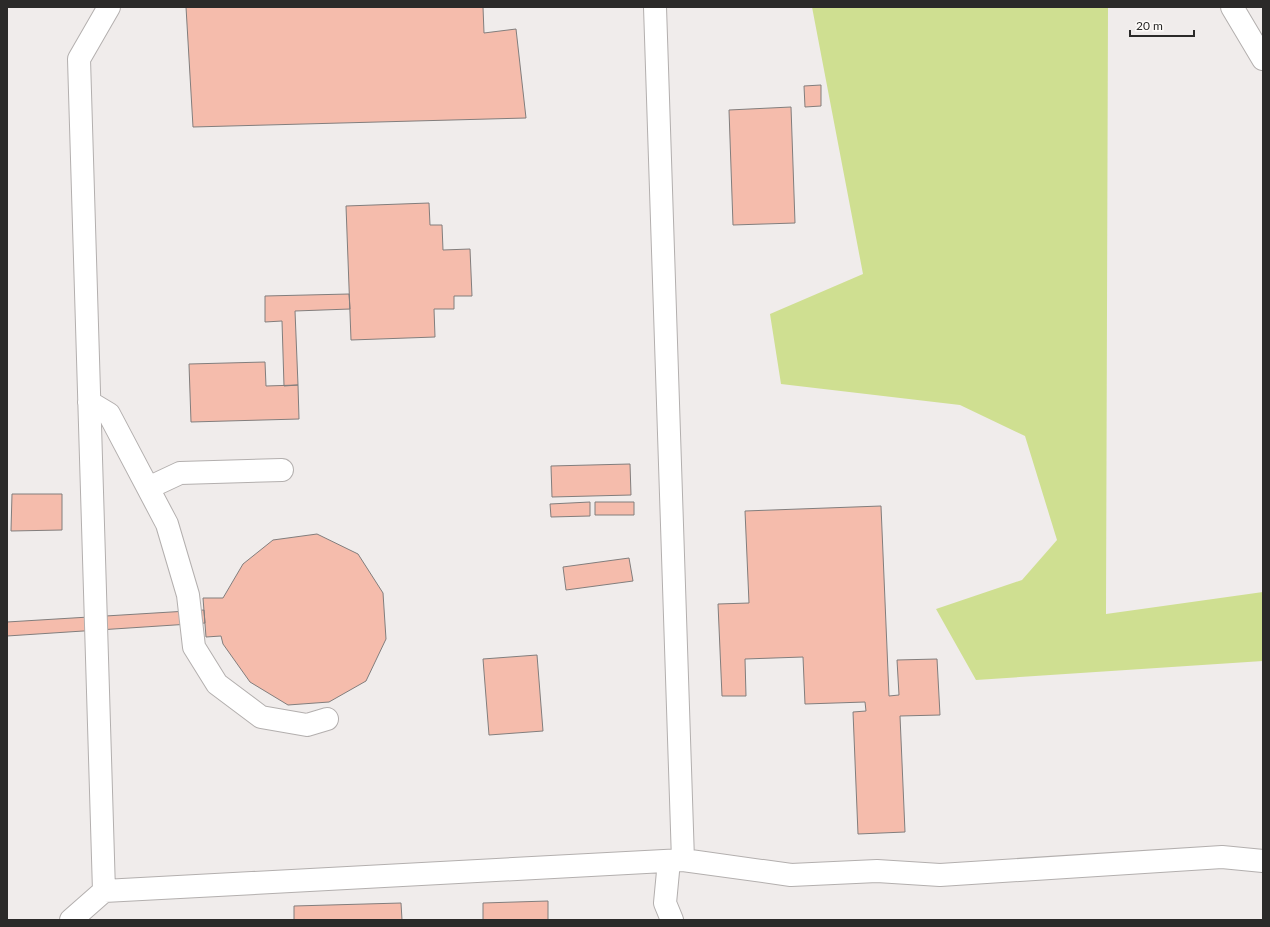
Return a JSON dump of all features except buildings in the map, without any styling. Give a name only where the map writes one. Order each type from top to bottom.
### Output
[{"type":"street","points":[[104,891],[79,59],[109,7]]},
{"type":"street","points":[[656,7],[676,860],[665,903],[672,920]]},
{"type":"street","points":[[1232,7],[1263,59]]},
{"type":"street","points":[[89,402],[109,414],[167,524],[188,595],[194,647],[217,684],[261,717],[307,725],[327,719]]},
{"type":"street","points":[[148,488],[180,473],[282,470]]},
{"type":"street","points":[[71,920],[104,891],[676,860],[791,875],[877,871],[940,876],[1222,856],[1263,860]]},
{"type":"green space","points":[[812,7],[1108,7],[1106,614],[1263,592],[1263,661],[976,680],[936,609],[1022,580],[1057,540],[1025,436],[960,405],[781,384],[770,314],[863,274]]}]
